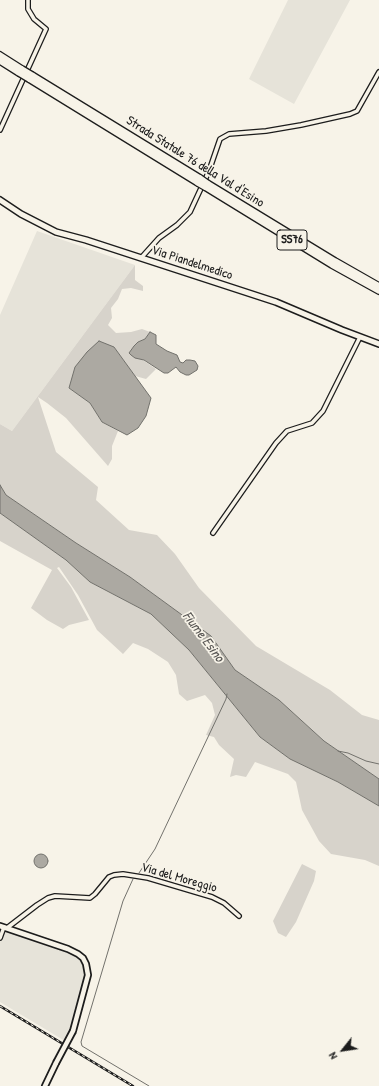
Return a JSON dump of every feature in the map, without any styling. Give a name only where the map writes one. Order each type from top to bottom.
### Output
[{"type":"highway","name":"Strada Statale 76 della Val d'Esino","points":[[0,55],[21,71]]},
{"type":"highway","name":"Strada Statale 76 della Val d'Esino","points":[[0,61],[31,77],[332,264],[379,291]]},
{"type":"highway","name":"Strada Statale 76 della Val d'Esino","points":[[206,185],[379,286]]},
{"type":"main road","name":"Via Piandelmedico","points":[[0,200],[21,214],[56,232],[86,240],[276,302],[379,344]]},
{"type":"street","points":[[0,130],[46,29],[34,19],[28,9],[28,0]]},
{"type":"street","points":[[141,258],[158,238],[177,225],[190,212],[208,171],[220,138],[229,134],[266,131],[350,114],[357,111],[379,72]]},
{"type":"street","points":[[213,533],[276,443],[287,431],[312,423],[323,411],[360,337]]},
{"type":"street","name":"Via del Moreggio","points":[[4,927],[48,898],[56,896],[90,898],[109,877],[123,874],[148,878],[212,897],[224,903],[239,916]]},
{"type":"street","points":[[0,938],[4,927],[68,949],[83,958],[86,964],[88,975],[73,1031],[44,1086]]},
{"type":"shaded area","points":[[288,0],[350,0],[294,104],[249,79]]},
{"type":"shaded area","points":[[37,231],[135,265],[12,431],[0,424],[0,315]]},
{"type":"shaded area","points":[[135,265],[135,280],[143,286],[143,291],[131,288],[122,289],[118,299],[111,308],[112,318],[108,325],[116,333],[131,332],[142,329],[150,332],[145,339],[138,342],[140,358],[156,369],[146,379],[135,376],[114,347],[69,388],[90,403],[102,422],[118,431],[112,446],[112,459],[108,466],[66,418],[38,397],[56,452],[98,487],[96,500],[129,530],[157,535],[175,554],[199,588],[256,646],[330,690],[362,715],[379,720],[379,779],[324,741],[279,700],[235,670],[211,636],[130,577],[76,543],[6,495],[0,485],[0,424],[12,431]]},
{"type":"shaded area","points":[[0,513],[66,560],[90,582],[151,614],[189,650],[260,737],[290,759],[338,782],[379,806],[379,866],[365,860],[331,854],[319,841],[302,810],[296,782],[288,774],[255,762],[246,777],[236,775],[230,777],[234,759],[219,745],[214,737],[206,735],[215,715],[212,703],[205,695],[187,701],[179,694],[176,675],[168,662],[148,649],[133,643],[123,654],[97,630],[78,595],[59,567],[57,568],[71,587],[89,620],[69,625],[63,629],[47,620],[31,608],[52,570],[0,541]]},
{"type":"shaded area","points":[[302,864],[316,871],[314,881],[296,922],[286,937],[278,933],[273,921]]},
{"type":"shaded area","points":[[0,929],[72,953],[85,965],[83,986],[72,1026],[65,1041],[0,1002]]},
{"type":"water","points":[[150,332],[156,335],[156,344],[177,355],[180,362],[183,363],[186,360],[195,361],[198,366],[197,370],[189,375],[186,375],[180,372],[176,367],[168,373],[164,373],[144,360],[135,358],[131,355],[129,353],[134,346],[138,342],[145,339]]},
{"type":"water","points":[[99,341],[114,347],[151,398],[146,416],[138,428],[127,435],[102,422],[90,403],[69,388],[75,367],[87,352]]},
{"type":"water","name":"Fiume Esino","points":[[0,485],[6,495],[76,543],[130,577],[211,636],[235,670],[279,700],[324,741],[379,779],[379,806],[338,782],[290,759],[260,737],[189,650],[151,614],[90,582],[66,560],[0,513]]},
{"type":"water","points":[[41,854],[46,856],[48,861],[46,866],[41,868],[36,866],[34,861],[36,856]]},
{"type":"waterway","points":[[139,873],[155,849],[227,694]]},
{"type":"waterway","points":[[338,751],[379,764]]},
{"type":"waterway","points":[[133,879],[123,901],[81,1042],[82,1046],[149,1086]]},
{"type":"railway","points":[[0,1006],[133,1086]]}]
